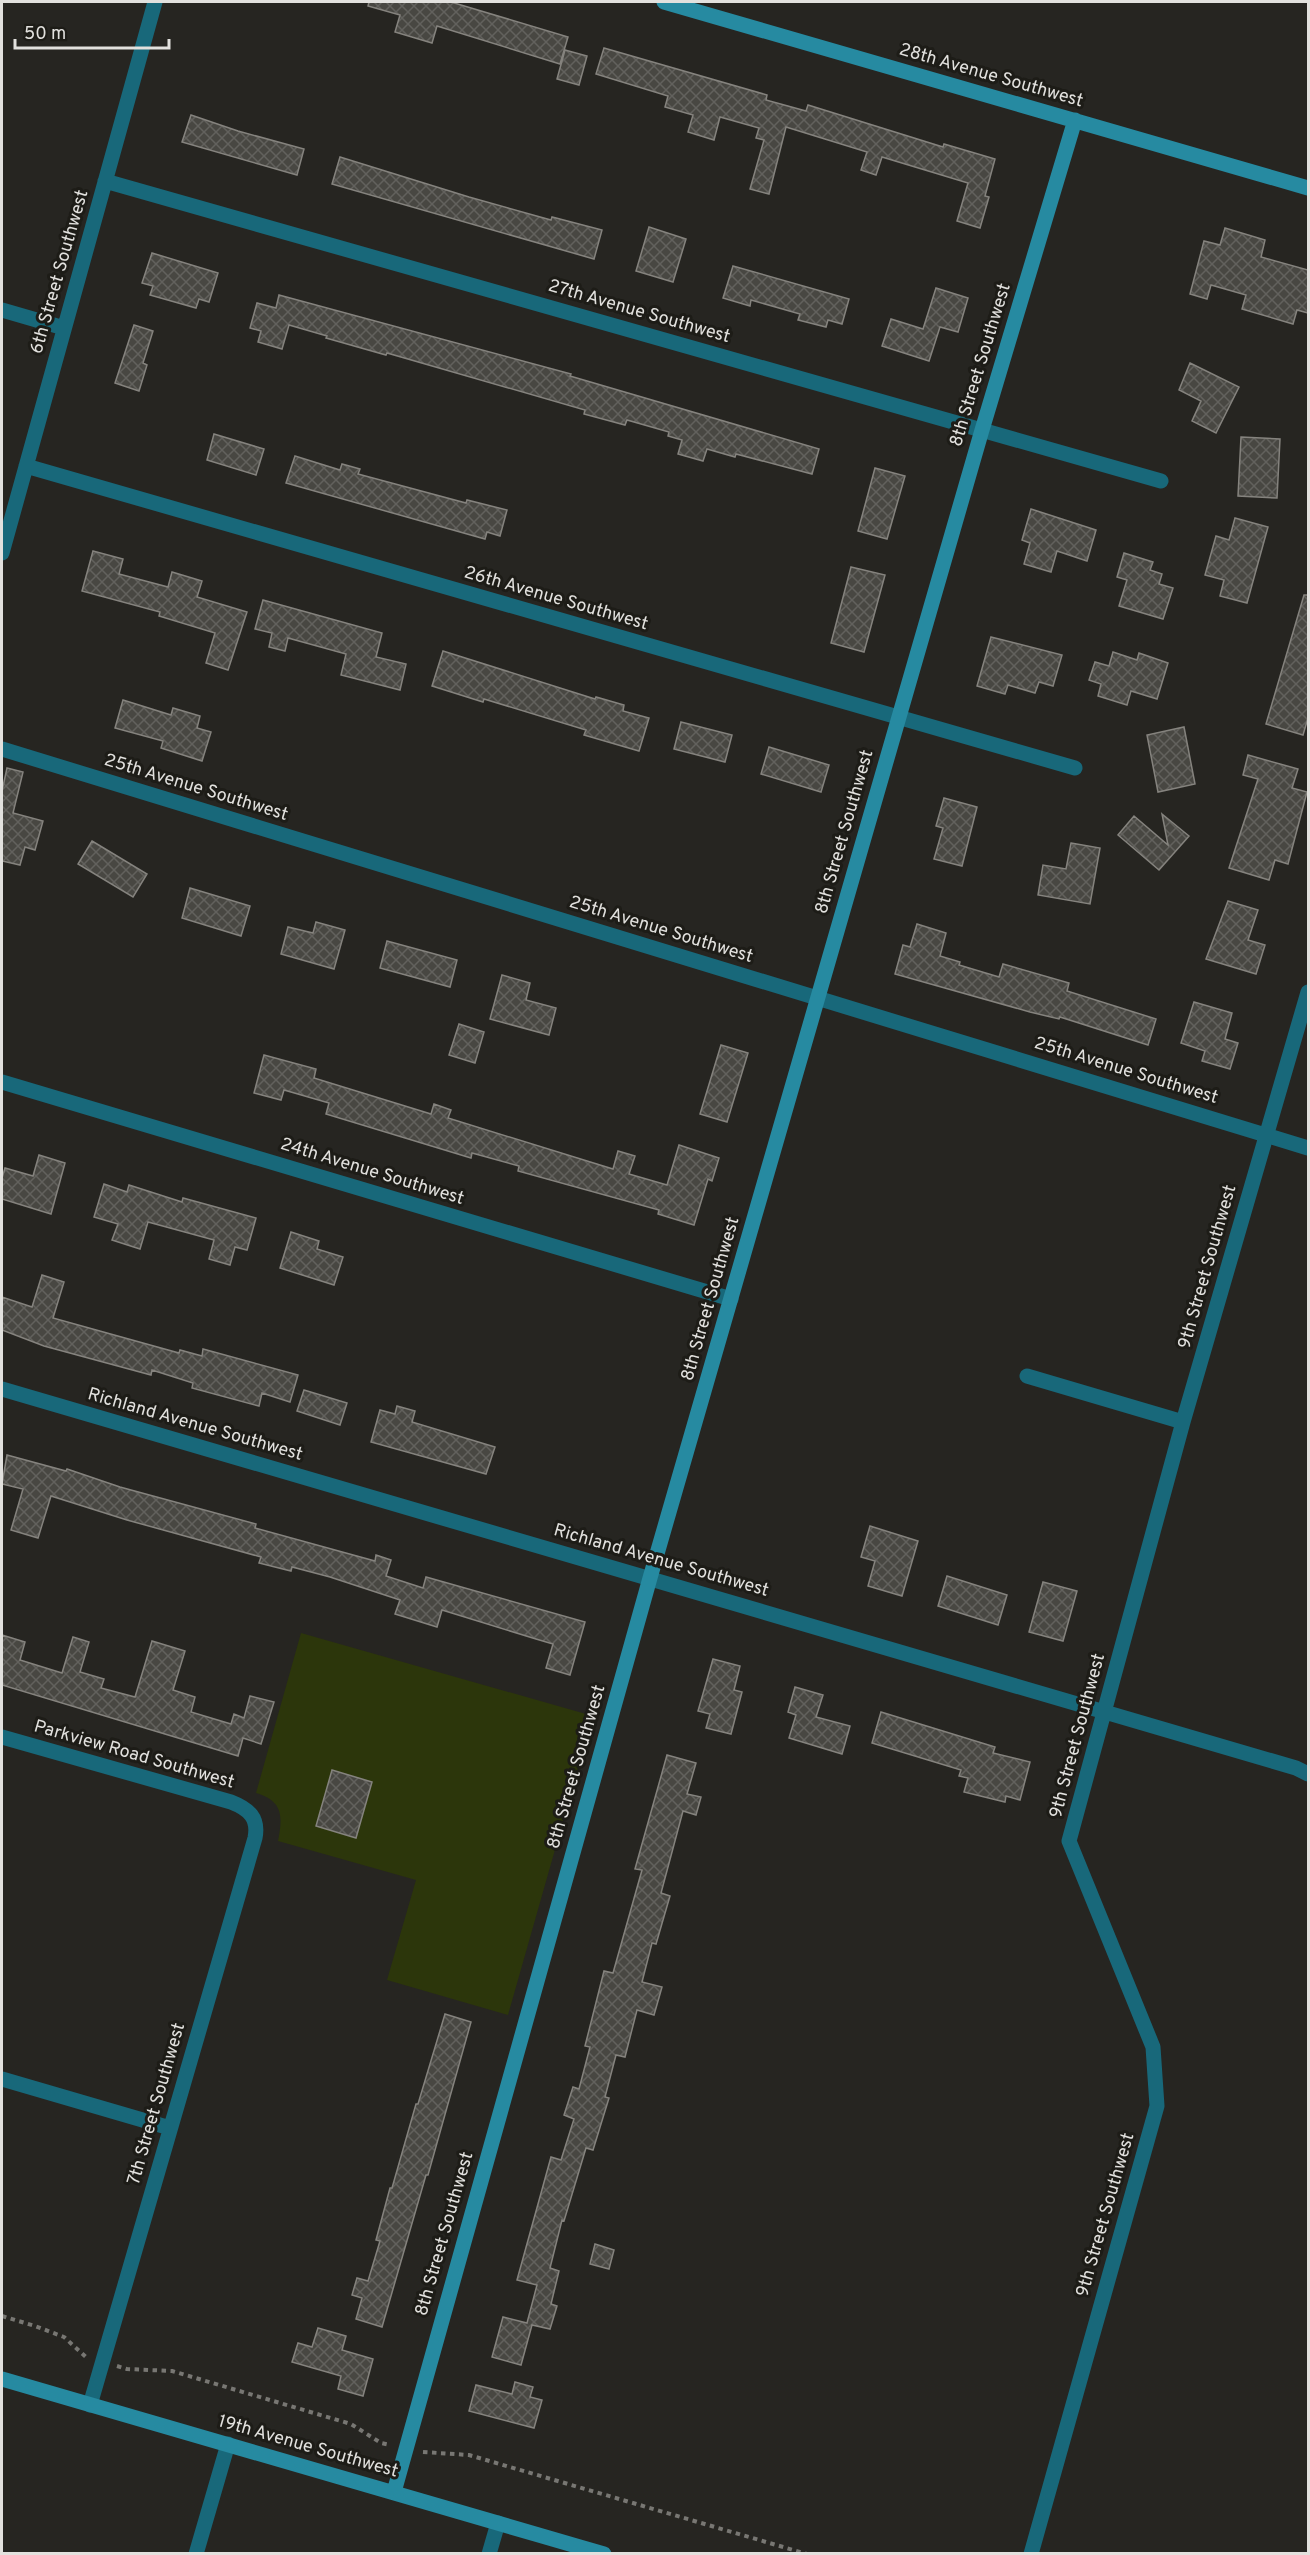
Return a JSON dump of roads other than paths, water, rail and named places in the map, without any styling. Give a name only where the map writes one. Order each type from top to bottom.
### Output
[{"type":"street","name":"6th Street Southwest","points":[[2,553],[155,2]]},
{"type":"street","name":"28th Avenue Southwest","points":[[664,2],[1308,188]]},
{"type":"street","name":"8th Street Southwest","points":[[394,2492],[650,1578],[981,430],[1075,120]]},
{"type":"street","name":"27th Avenue Southwest","points":[[105,181],[1161,481]]},
{"type":"street","points":[[2,310],[64,328]]},
{"type":"street","name":"26th Avenue Southwest","points":[[26,466],[1074,768]]},
{"type":"street","name":"25th Avenue Southwest","points":[[2,749],[1308,1148]]},
{"type":"street","name":"9th Street Southwest","points":[[1031,2553],[1157,2106],[1153,2047],[1069,1841],[1183,1422],[1308,992]]},
{"type":"street","name":"24th Avenue Southwest","points":[[2,1082],[731,1299]]},
{"type":"street","points":[[1027,1376],[1183,1422]]},
{"type":"street","name":"Richland Avenue Southwest","points":[[2,1389],[1105,1711],[1296,1768],[1308,1774]]},
{"type":"street","name":"Parkview Road Southwest","points":[[2,1737],[231,1802],[253,1815]]},
{"type":"street","name":"7th Street Southwest","points":[[90,2405],[255,1838],[256,1821],[253,1815]]},
{"type":"street","points":[[2,2079],[170,2128]]},
{"type":"street","name":"19th Avenue Southwest","points":[[2,2379],[604,2553]]},
{"type":"street","points":[[196,2553],[228,2444]]},
{"type":"street","points":[[489,2553],[498,2523]]}]
